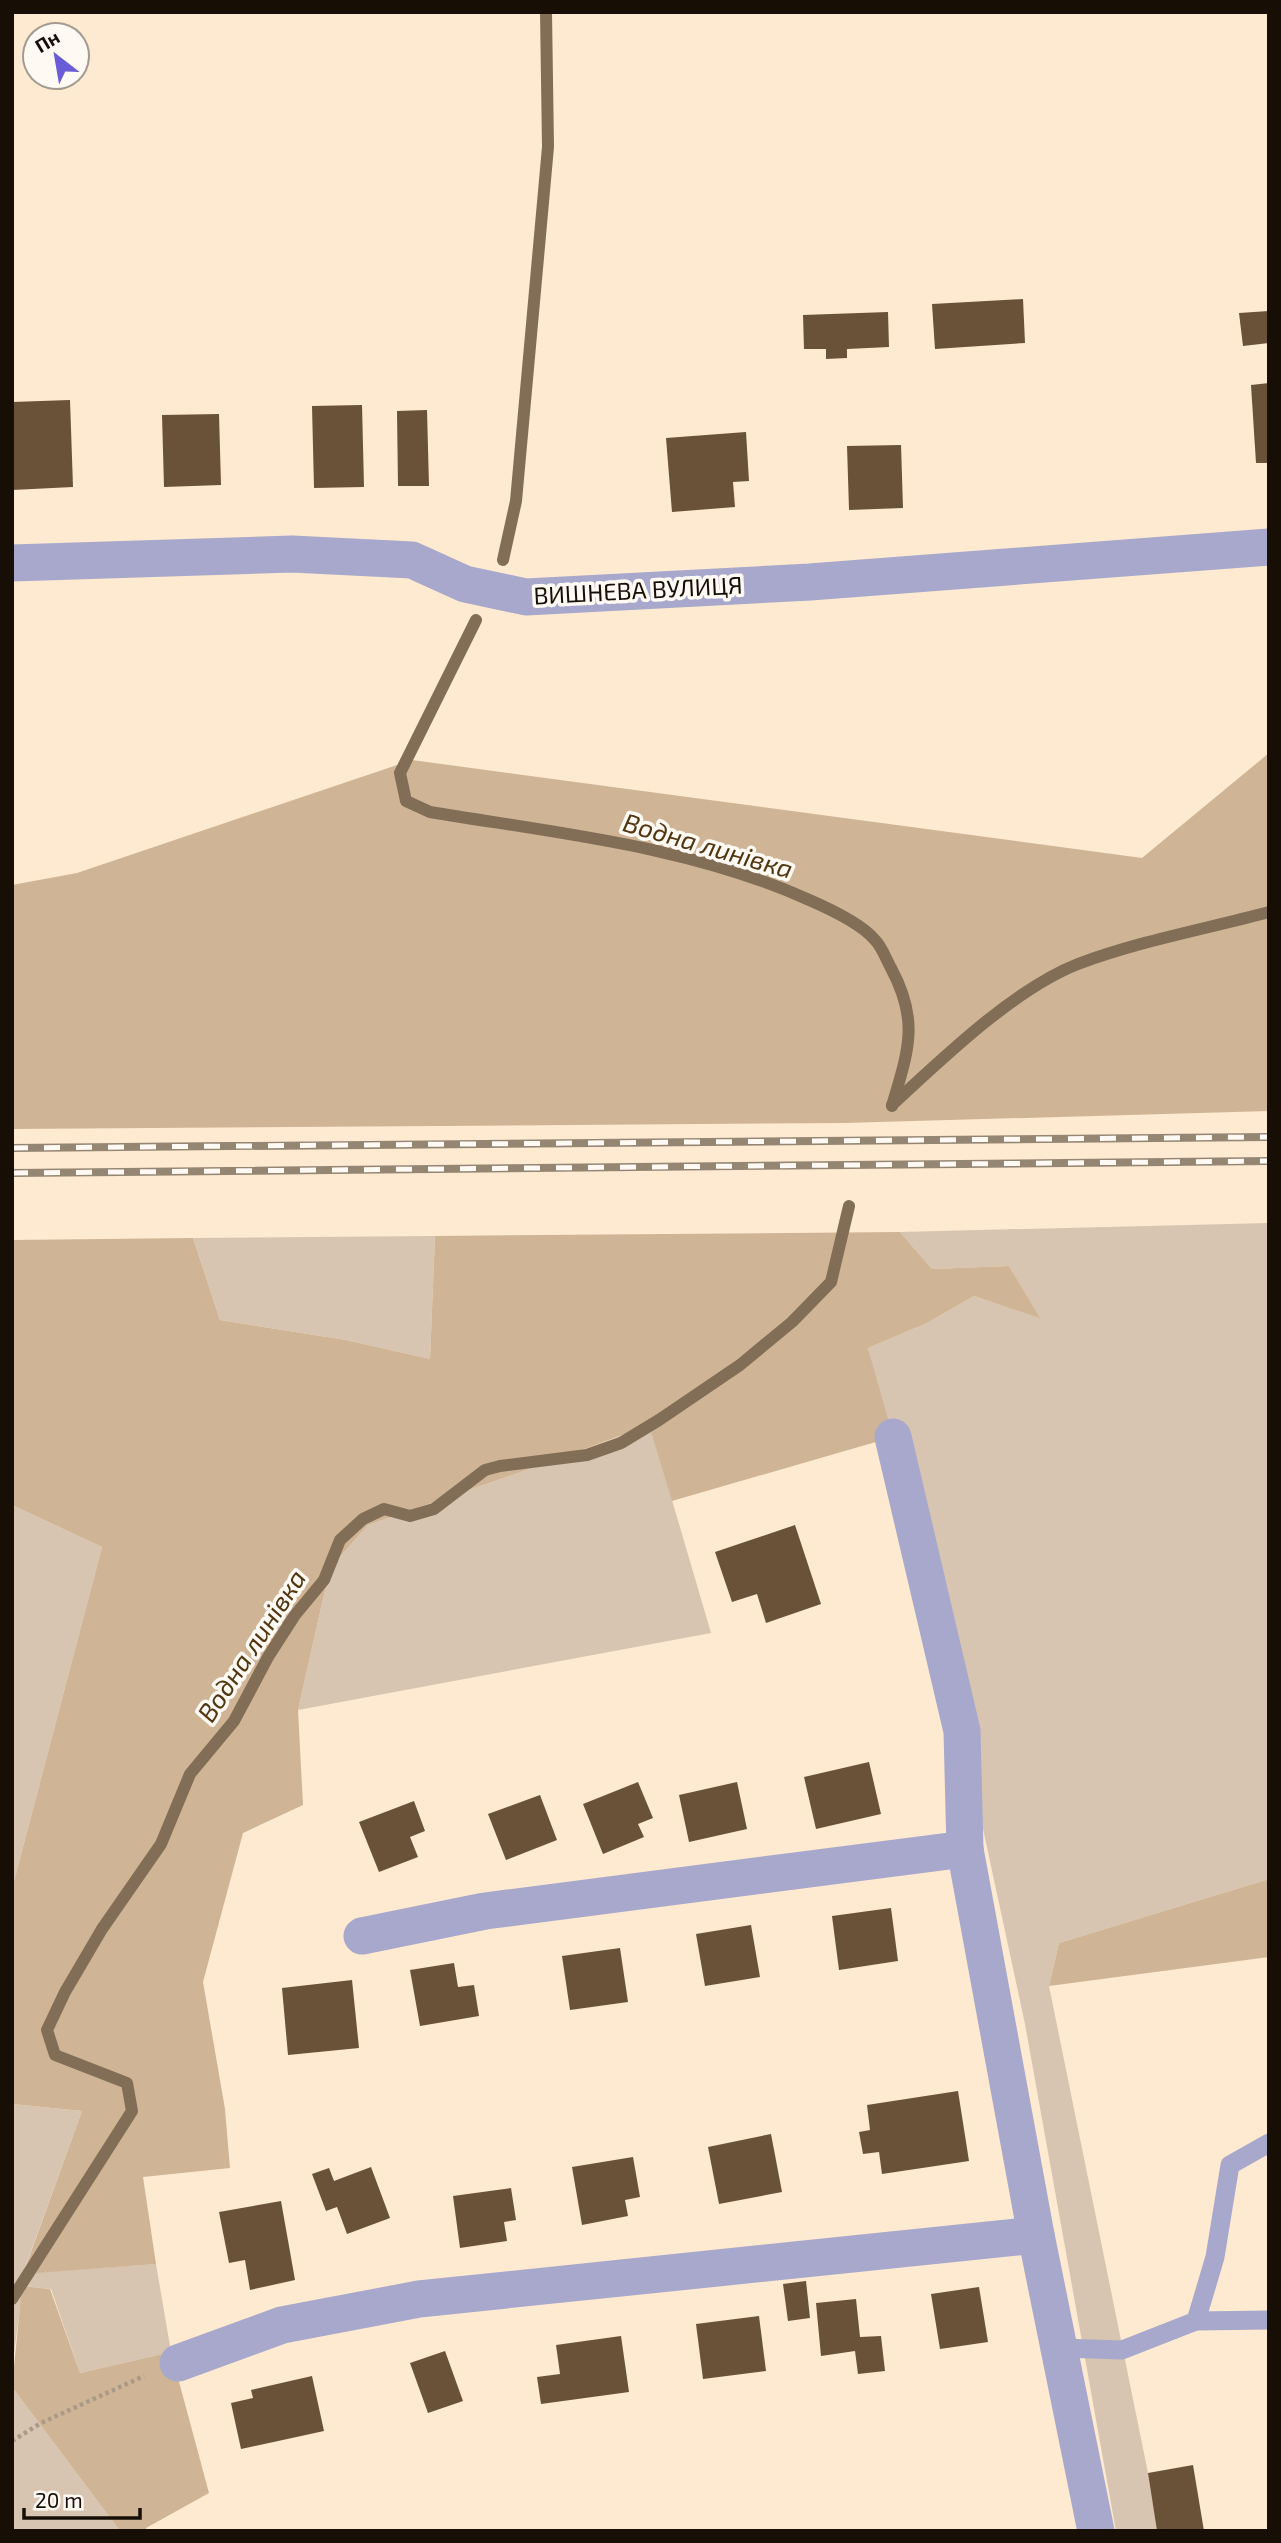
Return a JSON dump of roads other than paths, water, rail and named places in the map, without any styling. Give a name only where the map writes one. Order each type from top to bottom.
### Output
[{"type":"street","name":"ВИШНЕВА ВУЛИЦЯ","points":[[12,563],[292,554],[412,560],[465,583],[526,597],[810,582],[1269,547]]},
{"type":"street","points":[[893,1437],[962,1731],[965,1849],[1036,2235],[1096,2531]]},
{"type":"street","points":[[362,1936],[485,1911],[965,1849]]},
{"type":"street","points":[[177,2363],[282,2325],[419,2299],[1036,2235]]},
{"type":"lane","points":[[1196,2322],[1215,2257],[1230,2165],[1269,2143]]},
{"type":"lane","points":[[1060,2348],[1122,2350],[1196,2322],[1269,2320]]},
{"type":"waterway","points":[[503,560],[516,501],[548,147],[546,12]]},
{"type":"waterway","name":"Водна линівка","points":[[476,620],[400,773],[406,801],[430,812],[622,844],[716,866],[807,899],[853,922],[880,946],[906,1005],[906,1052],[892,1106]]},
{"type":"waterway","name":"Водна линівка","points":[[892,1105],[980,1026],[1054,975],[1125,949],[1269,912]]},
{"type":"waterway","name":"Водна линівка","points":[[12,2299],[132,2111],[127,2083],[55,2055],[47,2030],[65,1992],[102,1929],[161,1844],[190,1774],[234,1721],[268,1657],[295,1615],[324,1580],[340,1540],[363,1519],[384,1509],[410,1516],[434,1509],[485,1470],[587,1455],[621,1443],[659,1420],[740,1365],[792,1322],[831,1282],[849,1206]]},
{"type":"railway","points":[[12,1148],[1269,1137]]},
{"type":"railway","points":[[12,1173],[1269,1161]]}]
